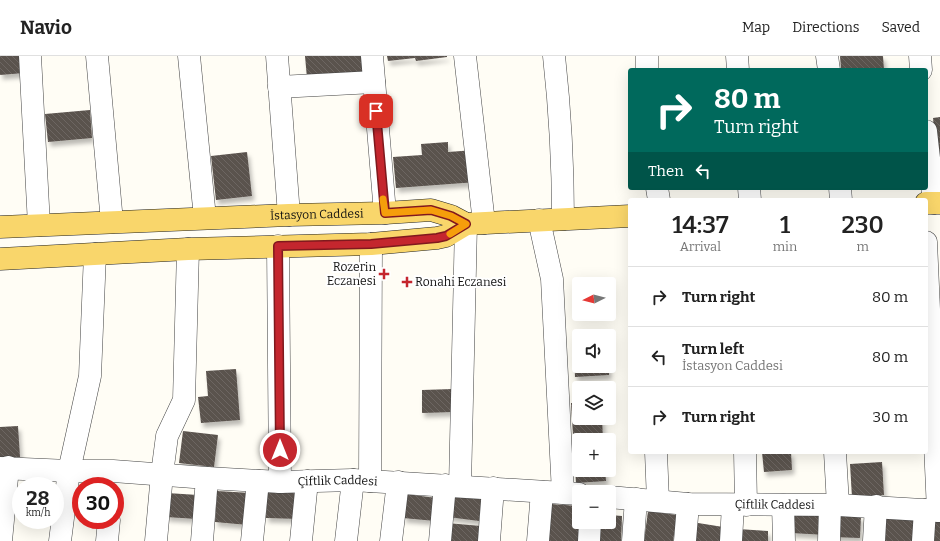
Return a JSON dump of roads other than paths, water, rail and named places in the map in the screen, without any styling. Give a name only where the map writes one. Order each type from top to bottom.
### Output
[{"type":"main road","name":"İstasyon Caddesi","points":[[0,227],[431,210],[475,223],[628,216]]},
{"type":"main road","points":[[0,259],[188,249],[371,244],[437,238],[446,236],[475,223]]},
{"type":"street","points":[[30,56],[39,225]]},
{"type":"street","points":[[97,56],[112,222]]},
{"type":"street","points":[[189,56],[205,218]]},
{"type":"street","points":[[277,56],[289,215]]},
{"type":"street","points":[[372,56],[385,213]]},
{"type":"street","points":[[440,541],[452,485],[475,223],[465,56]]},
{"type":"street","points":[[554,56],[560,102],[563,154],[563,219]]},
{"type":"street","points":[[647,56],[648,68]]},
{"type":"street","points":[[737,56],[738,68]]},
{"type":"street","points":[[828,56],[829,68]]},
{"type":"street","points":[[920,56],[921,68]]},
{"type":"street","points":[[279,87],[374,82]]},
{"type":"street","points":[[928,152],[933,203]]},
{"type":"street","points":[[538,541],[561,493],[552,279],[539,220]]},
{"type":"street","points":[[346,541],[361,480],[371,244]]},
{"type":"street","points":[[252,541],[269,481],[278,246]]},
{"type":"street","points":[[156,541],[167,436],[184,400],[188,249]]},
{"type":"street","points":[[60,541],[69,471],[90,376],[95,254]]},
{"type":"street","points":[[923,541],[935,511],[928,302]]},
{"type":"street","points":[[656,454],[658,501]]},
{"type":"street","points":[[731,541],[739,505],[744,454]]},
{"type":"street","points":[[829,541],[834,505],[835,454]]},
{"type":"street","points":[[1,541],[4,467]]},
{"type":"street","name":"Çiftlik Caddesi","points":[[4,467],[69,471],[107,477]]},
{"type":"street","name":"Çiftlik Caddesi","points":[[124,477],[162,474],[269,481],[361,480],[561,493]]},
{"type":"street","points":[[202,541],[208,478]]},
{"type":"street","points":[[301,541],[307,481]]},
{"type":"street","points":[[391,541],[398,482]]},
{"type":"street","points":[[489,541],[493,488]]},
{"type":"street","name":"Çiftlik Caddesi","points":[[616,497],[688,504],[876,506],[935,511]]},
{"type":"street","points":[[633,541],[636,499]]},
{"type":"street","points":[[685,541],[688,504]]},
{"type":"street","points":[[782,505],[784,541]]},
{"type":"street","points":[[874,541],[876,506]]},
{"type":"street","points":[[107,541],[108,529]]},
{"type":"street","points":[[589,541],[590,529]]},
{"type":"place","name":"Rozerin Eczanesi","points":[[384,274]]},
{"type":"place","name":"Ronahi Eczanesi","points":[[407,282]]}]
